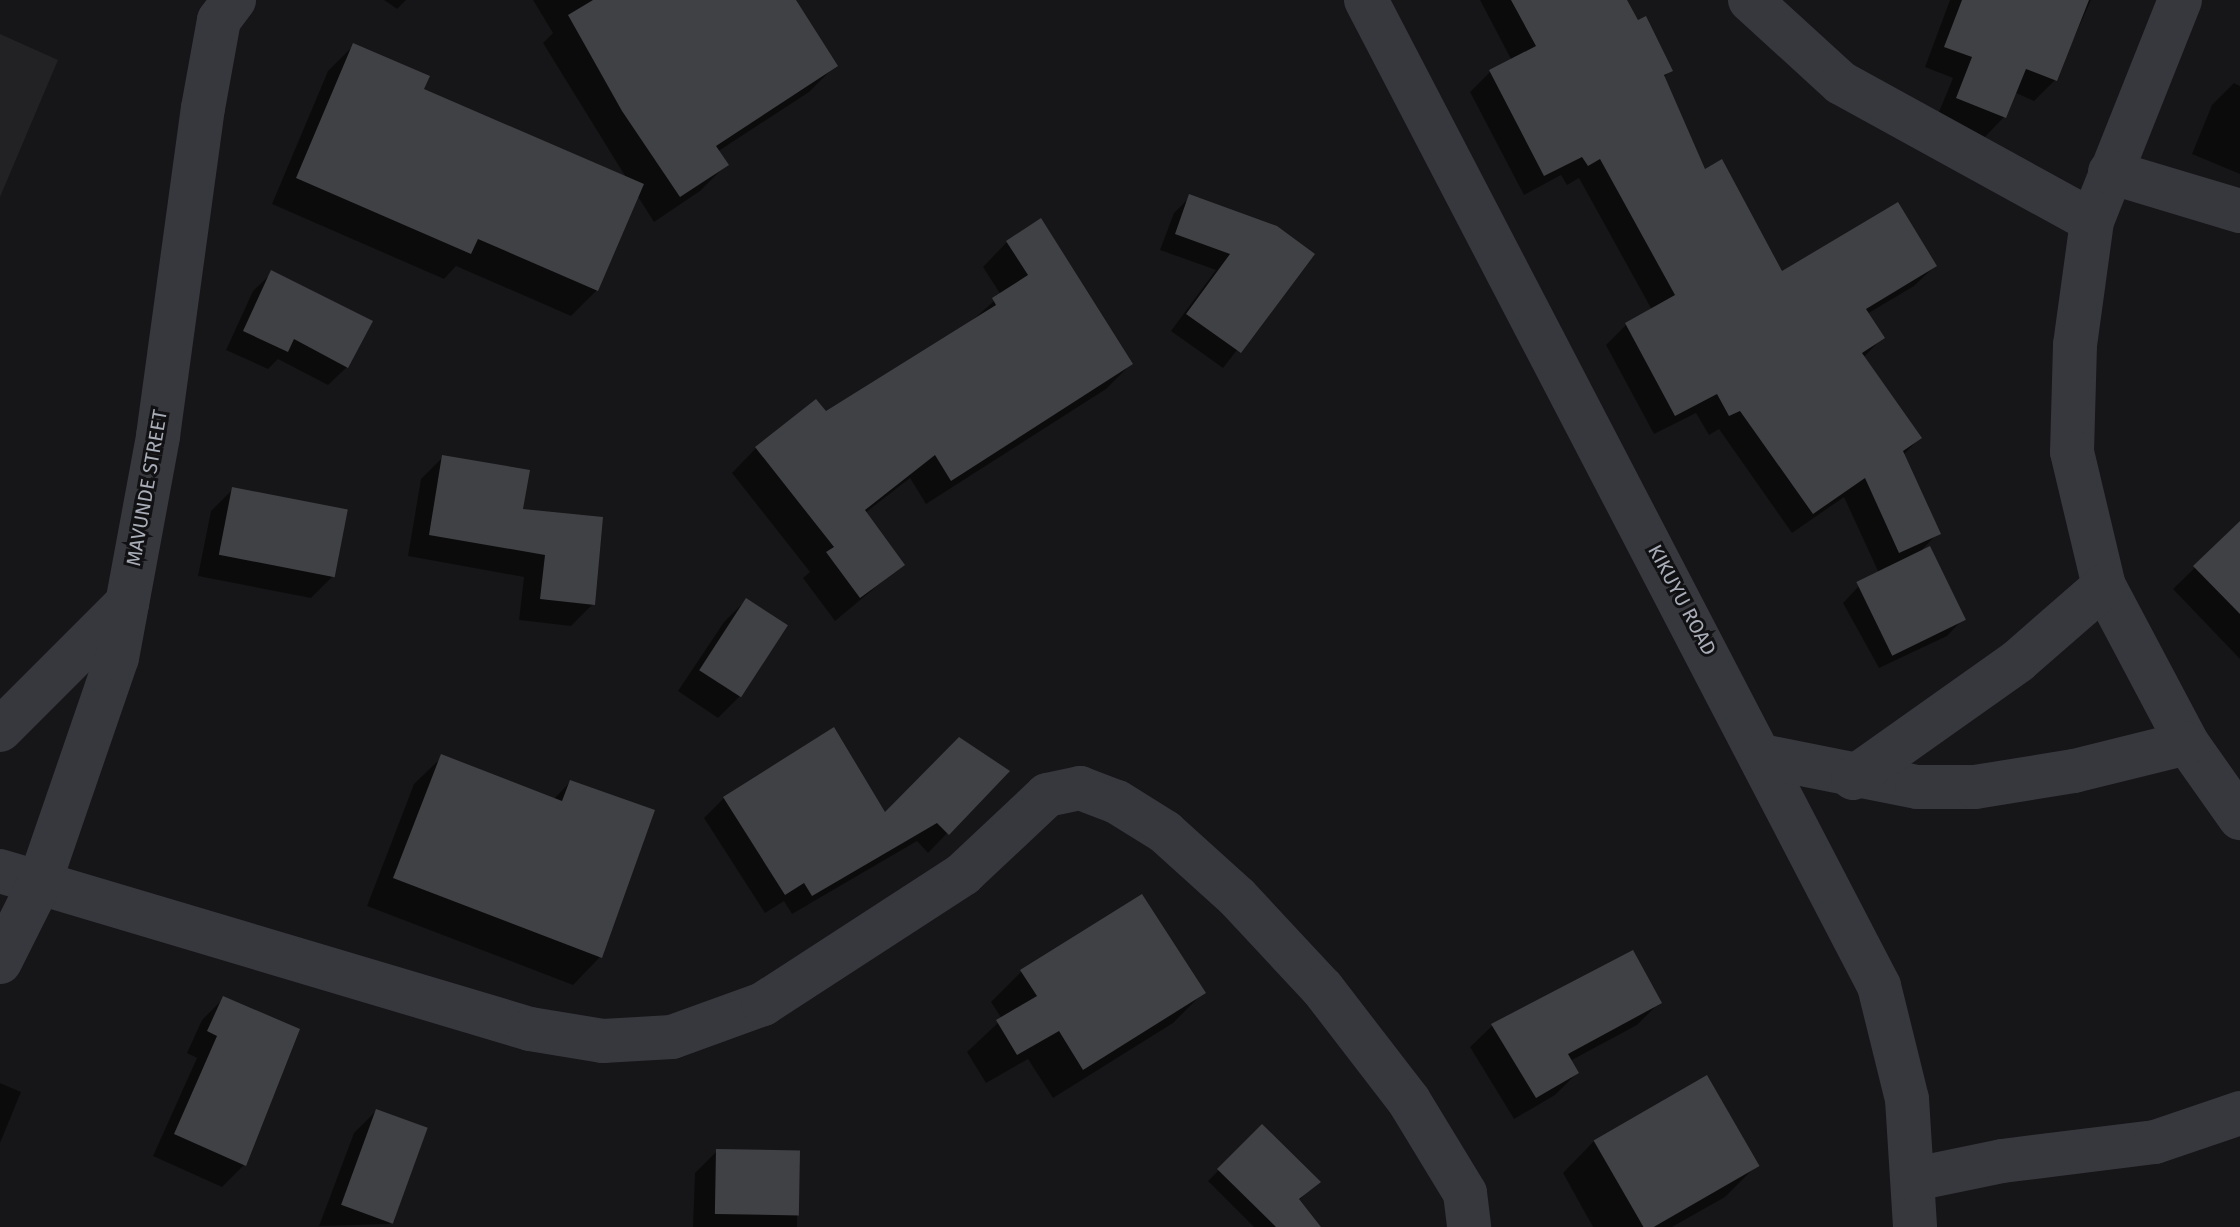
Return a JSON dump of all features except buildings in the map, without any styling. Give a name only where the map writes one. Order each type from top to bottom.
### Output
[{"type":"street","name":"KIKUYU ROAD","points":[[1366,0],[1879,986],[1898,1048],[1915,1179],[1915,1227]]},
{"type":"street","points":[[1750,0],[1841,83],[2092,221]]},
{"type":"street","points":[[2180,0],[2092,221],[2075,345],[2072,452],[2104,586],[2187,743],[2240,818]]},
{"type":"street","name":"MAVUNDE STREET","points":[[0,962],[20,877],[117,658],[158,436],[222,7]]},
{"type":"street","points":[[2110,172],[2240,211]]},
{"type":"street","points":[[1853,778],[2018,661],[2104,586]]},
{"type":"street","points":[[0,730],[127,603]]},
{"type":"street","points":[[1762,756],[1853,778],[1917,787],[1975,787],[2074,771],[2187,743]]},
{"type":"street","points":[[20,877],[530,1029],[603,1041],[672,1037],[763,1004],[963,874],[1047,795],[1080,788],[1117,802],[1165,832],[1237,897],[1322,988],[1409,1101],[1465,1193],[1469,1227]]},
{"type":"street","points":[[1915,1179],[2002,1161],[2155,1142],[2240,1113]]},
{"type":"shaded area","points":[[0,34],[58,60],[0,197]]}]
